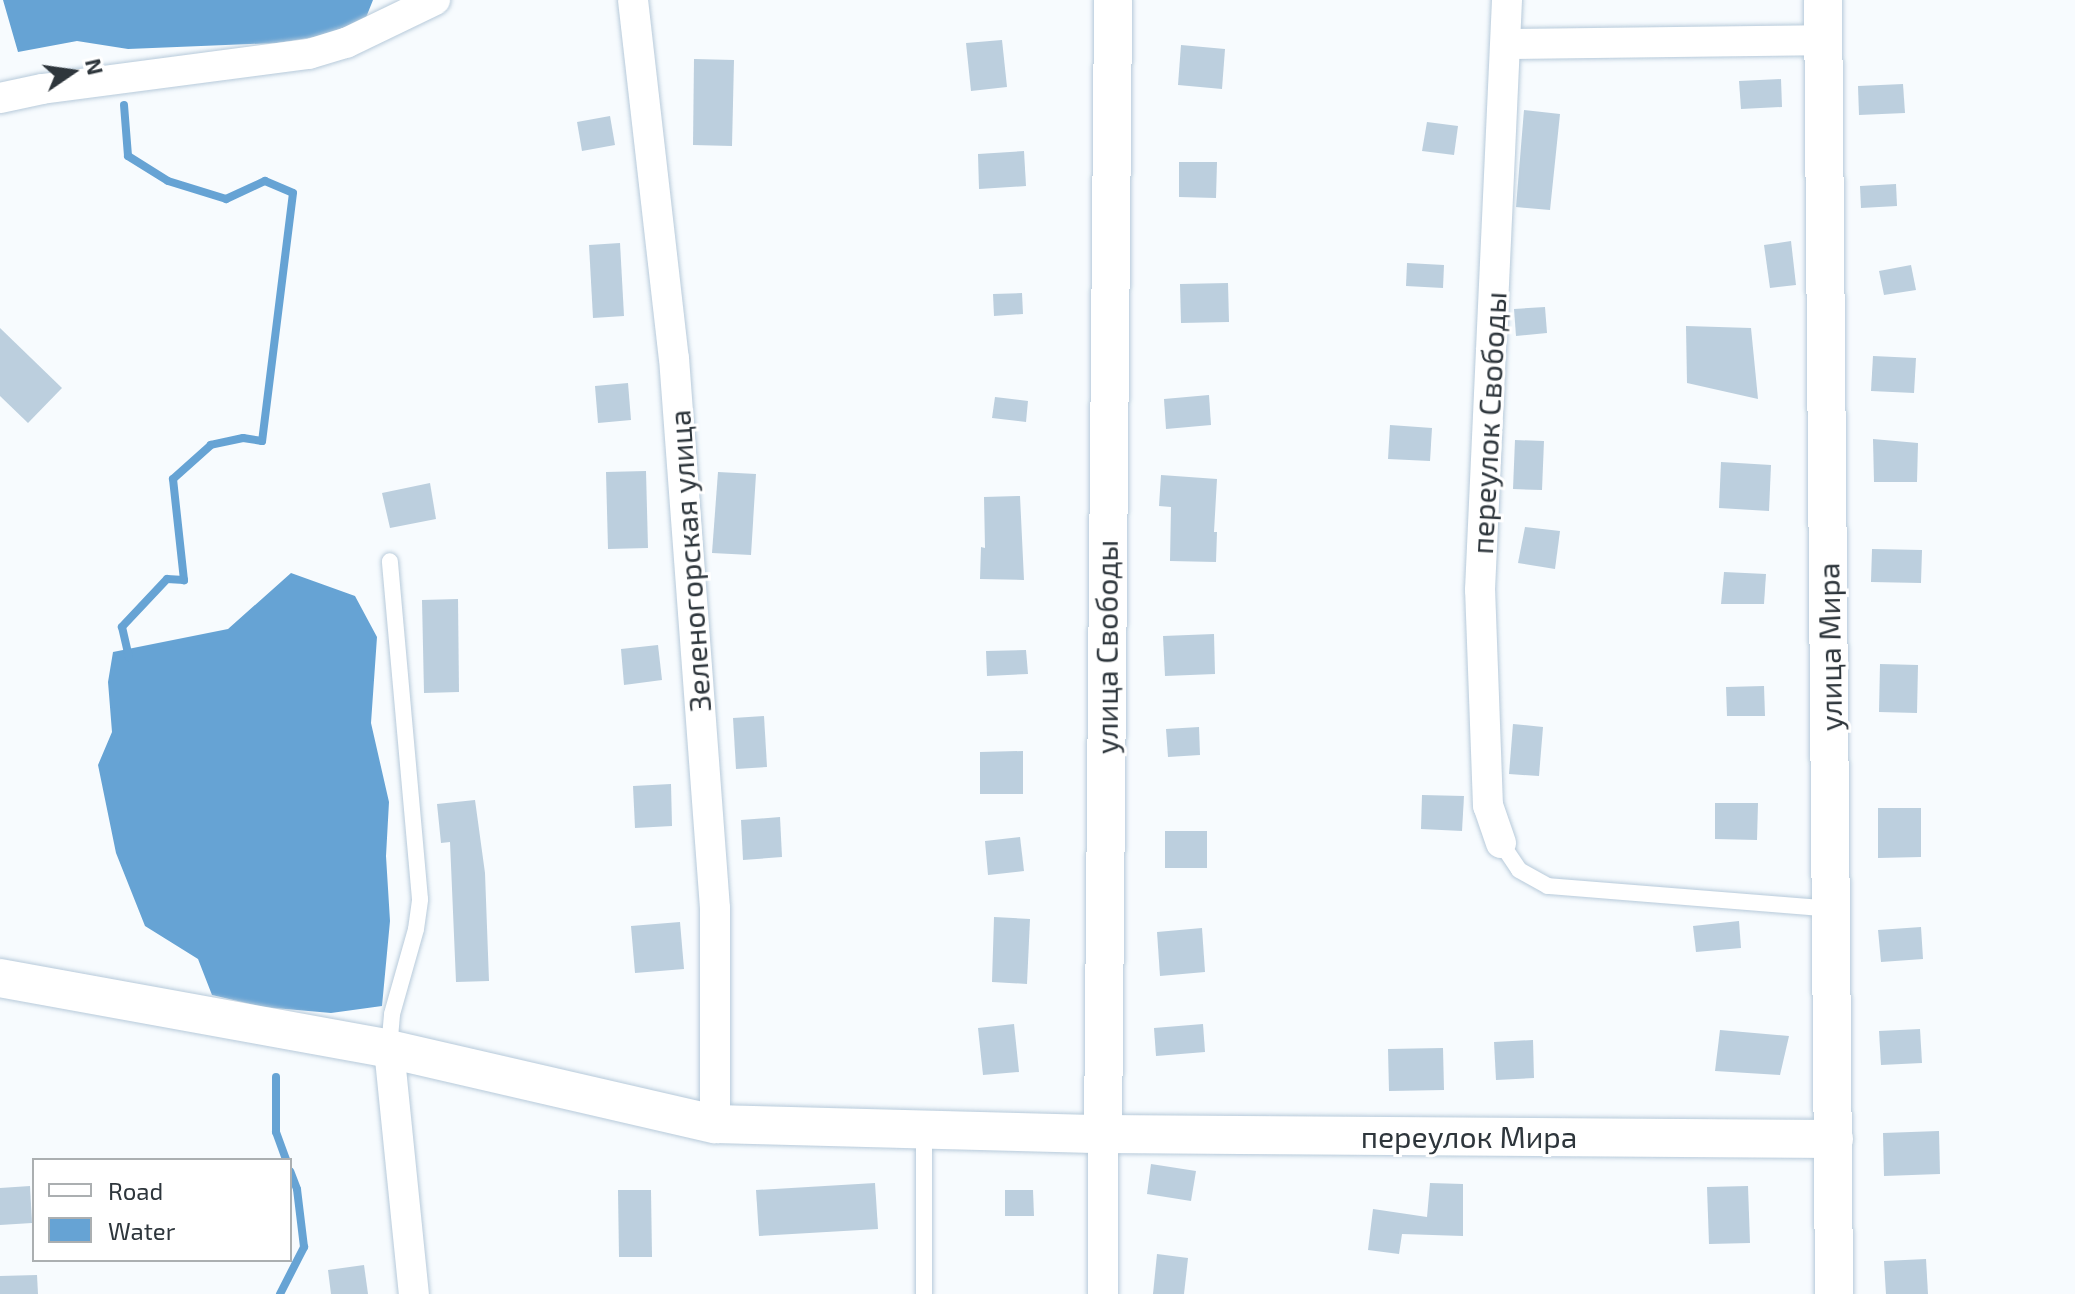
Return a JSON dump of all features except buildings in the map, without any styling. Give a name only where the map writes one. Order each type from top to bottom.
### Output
[{"type":"street","points":[[0,98],[42,89],[309,54],[346,43],[435,0]]},
{"type":"street","name":"Зеленогорская улица","points":[[633,0],[674,358],[711,861],[715,1124]]},
{"type":"street","name":"улица Свободы","points":[[1103,1294],[1113,0]]},
{"type":"street","name":"переулок Свободы","points":[[1501,843],[1488,806],[1480,590],[1507,0]]},
{"type":"street","name":"улица Мира","points":[[1823,0],[1834,1294]]},
{"type":"street","points":[[1507,44],[1823,40]]},
{"type":"street","name":"переулок Мира","points":[[0,978],[389,1049],[715,1124],[1103,1134],[1834,1139]]},
{"type":"street","points":[[389,1049],[414,1294]]},
{"type":"lane","points":[[389,1049],[392,1014],[416,929],[420,899],[390,561]]},
{"type":"lane","points":[[1501,843],[1519,870],[1548,886],[1832,909]]},
{"type":"lane","points":[[924,1129],[924,1294]]},
{"type":"water","points":[[3,0],[373,0],[365,20],[327,35],[277,43],[128,49],[77,41],[18,52]]},
{"type":"water","points":[[291,573],[355,596],[377,637],[371,723],[389,802],[386,856],[390,921],[382,1006],[331,1013],[263,1007],[212,995],[198,959],[145,926],[116,853],[98,765],[112,732],[108,682],[113,652],[228,629]]},
{"type":"waterway","points":[[124,105],[128,156],[168,181],[226,199],[265,181],[293,193],[262,441],[243,438],[211,445],[173,479],[184,580],[167,579],[122,627],[129,657]]},
{"type":"waterway","points":[[276,1077],[276,1132],[285,1158]]},
{"type":"waterway","points":[[280,1294],[304,1247],[297,1189],[292,1176]]}]
